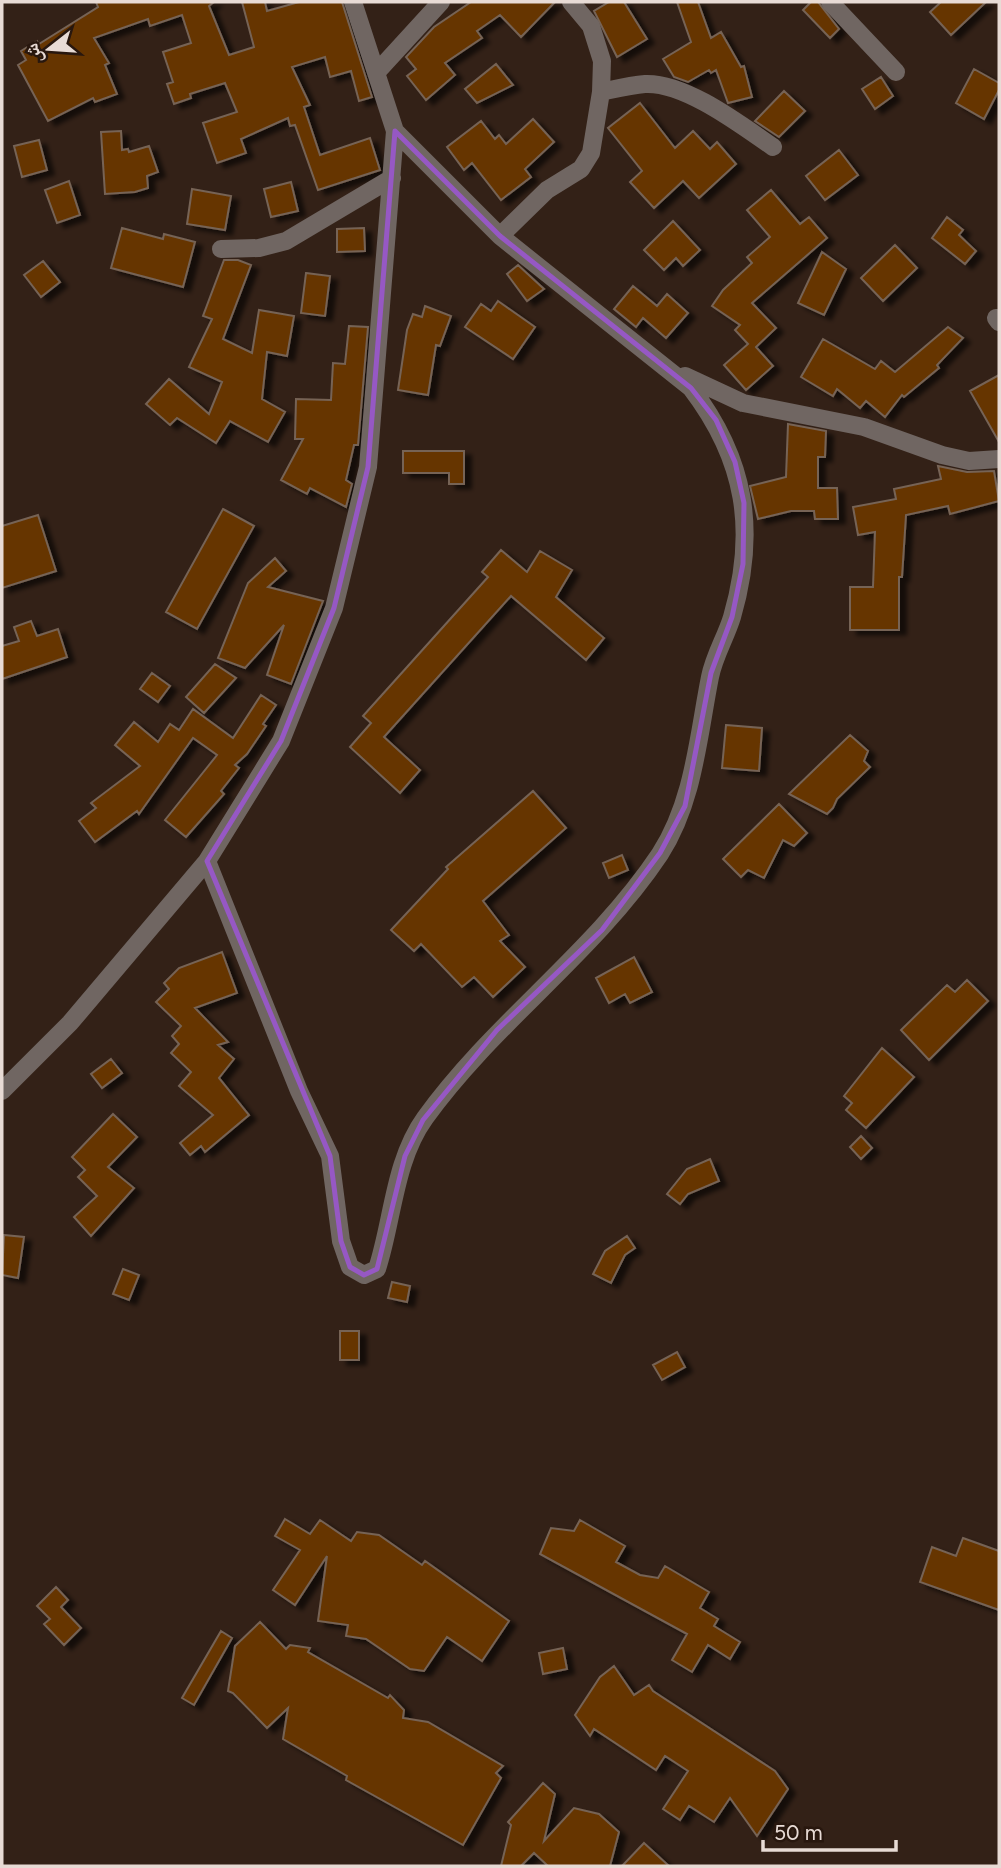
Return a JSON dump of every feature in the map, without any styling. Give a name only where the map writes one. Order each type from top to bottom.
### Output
[{"type":"street","points":[[2,1091],[70,1023],[207,861],[281,741],[334,608],[368,467],[395,131],[353,2]]},
{"type":"street","points":[[376,73],[441,2]]},
{"type":"street","points":[[500,236],[547,190],[581,169],[591,153],[601,92],[602,61],[591,26],[571,2]]},
{"type":"street","points":[[830,2],[896,72]]},
{"type":"street","points":[[601,92],[645,84],[664,86],[729,117],[773,148]]},
{"type":"street","points":[[207,861],[299,1091],[330,1156],[341,1241],[350,1267],[364,1275],[377,1269],[388,1236],[405,1156],[423,1120],[497,1030],[602,930],[660,853],[685,806],[710,673],[732,617],[743,564],[744,503],[735,462],[716,420],[691,388],[500,236],[395,131]]},
{"type":"street","points":[[221,249],[259,248],[286,241],[392,178]]},
{"type":"street","points":[[669,369],[743,403],[864,427],[942,455],[969,461],[999,459]]},
{"type":"highlighted area","points":[[395,131],[500,236],[691,388],[716,420],[735,462],[744,503],[743,564],[732,617],[711,673],[685,806],[660,853],[602,930],[497,1030],[423,1120],[405,1156],[377,1269],[364,1275],[350,1267],[341,1241],[330,1156],[207,861],[281,741],[334,608],[368,467]]},
{"type":"building","points":[[96,2],[214,2],[209,6],[229,55],[254,47],[242,2],[265,2],[267,11],[299,2],[342,2],[372,97],[359,101],[351,71],[330,77],[325,57],[292,67],[310,105],[304,107],[320,155],[370,138],[380,170],[318,190],[295,125],[290,126],[288,118],[241,139],[246,153],[217,163],[203,123],[237,112],[225,83],[190,94],[191,98],[174,104],[167,84],[173,82],[163,52],[191,43],[182,15],[150,26],[148,19],[94,38],[109,63],[105,65],[117,94],[95,102],[93,98],[48,121],[18,65],[26,60],[21,51],[37,41],[39,44],[98,7]]},
{"type":"building","points":[[471,2],[555,2],[521,37],[500,15],[477,31],[482,38],[445,63],[455,75],[426,100],[407,76],[416,69],[406,57],[434,27]]},
{"type":"building","points":[[609,2],[624,2],[647,39],[617,57],[594,11]]},
{"type":"building","points":[[677,2],[698,2],[711,38],[721,32],[741,67],[744,66],[752,97],[728,103],[716,70],[711,73],[709,70],[688,82],[674,77],[663,59],[691,42]]},
{"type":"building","points":[[811,2],[818,2],[839,29],[830,38],[803,10]]},
{"type":"building","points":[[941,2],[986,2],[951,35],[930,12]]},
{"type":"building","points":[[496,64],[513,85],[477,103],[465,89]]},
{"type":"building","points":[[974,69],[999,83],[999,90],[984,119],[956,103]]},
{"type":"building","points":[[881,77],[893,96],[875,109],[862,89]]},
{"type":"building","points":[[784,91],[805,111],[779,137],[755,121]]},
{"type":"building","points":[[640,103],[675,148],[693,131],[710,149],[717,142],[736,164],[699,198],[683,181],[654,208],[630,182],[642,171],[608,128]]},
{"type":"building","points":[[533,119],[554,142],[525,169],[531,177],[501,200],[472,163],[464,170],[447,147],[481,121],[495,139],[499,135],[506,144]]},
{"type":"building","points":[[121,131],[122,150],[128,149],[129,152],[149,146],[158,172],[147,176],[148,188],[135,192],[105,194],[101,132]]},
{"type":"building","points":[[39,140],[47,170],[22,177],[14,146]]},
{"type":"building","points":[[839,150],[858,175],[825,200],[806,176]]},
{"type":"building","points":[[69,181],[80,215],[57,223],[45,190]]},
{"type":"building","points":[[291,182],[298,211],[271,217],[264,189]]},
{"type":"building","points":[[192,189],[231,196],[225,230],[187,224]]},
{"type":"building","points":[[771,190],[800,224],[809,217],[827,238],[752,303],[776,328],[756,347],[773,366],[746,390],[724,365],[748,344],[735,330],[740,325],[712,306],[723,290],[752,263],[747,257],[770,237],[747,210]]},
{"type":"building","points":[[947,217],[963,230],[959,235],[976,251],[965,264],[932,238]]},
{"type":"building","points":[[673,221],[700,250],[683,266],[676,258],[664,270],[644,250]]},
{"type":"building","points":[[122,228],[163,239],[164,234],[195,242],[183,287],[111,268]]},
{"type":"building","points":[[364,228],[365,251],[337,252],[337,229]]},
{"type":"building","points":[[895,245],[917,268],[883,301],[861,278]]},
{"type":"building","points":[[822,252],[846,269],[824,315],[798,303]]},
{"type":"building","points":[[224,260],[238,260],[251,265],[223,339],[252,353],[259,310],[294,316],[287,356],[267,352],[262,399],[285,412],[268,442],[230,421],[216,443],[177,418],[170,425],[146,404],[169,379],[209,414],[222,382],[189,367],[212,319],[203,316]]},
{"type":"building","points":[[43,261],[60,282],[41,297],[24,275]]},
{"type":"building","points":[[518,265],[544,289],[527,301],[507,274]]},
{"type":"building","points":[[306,273],[330,276],[325,316],[301,313]]},
{"type":"building","points":[[633,286],[657,306],[667,294],[688,313],[666,338],[643,318],[636,327],[614,309]]},
{"type":"building","points":[[498,301],[535,327],[513,359],[465,327],[481,304],[491,311]]},
{"type":"building","points":[[425,306],[451,316],[440,346],[436,345],[428,395],[398,390],[407,330],[413,314],[422,317]]},
{"type":"building","points":[[349,326],[368,327],[358,445],[354,445],[346,480],[352,484],[346,507],[310,488],[307,494],[281,480],[303,439],[295,439],[296,399],[331,400],[333,363],[345,364]]},
{"type":"building","points":[[948,327],[963,338],[937,365],[939,368],[904,397],[902,395],[885,417],[866,401],[860,408],[837,389],[833,396],[801,377],[823,339],[875,369],[881,361],[895,372]]},
{"type":"building","points":[[999,375],[999,442],[970,391]]},
{"type":"building","points":[[788,424],[826,431],[825,457],[818,457],[818,488],[837,488],[838,519],[815,519],[814,511],[791,511],[758,519],[750,486],[786,477]]},
{"type":"building","points":[[403,451],[464,451],[464,484],[449,484],[449,473],[403,473]]},
{"type":"building","points":[[938,466],[967,472],[994,471],[999,501],[950,514],[948,506],[906,515],[902,577],[899,577],[899,630],[850,630],[850,587],[873,587],[875,532],[858,535],[853,507],[896,499],[894,489],[941,479]]},
{"type":"building","points":[[223,509],[254,526],[197,629],[166,612]]},
{"type":"building","points":[[38,515],[56,571],[2,588],[2,526]]},
{"type":"building","points":[[501,550],[527,572],[540,551],[572,570],[556,597],[604,638],[586,660],[511,596],[384,737],[420,770],[400,793],[350,747],[371,723],[363,716],[488,577],[482,572]]},
{"type":"building","points":[[275,558],[286,571],[268,587],[323,601],[291,684],[267,675],[284,625],[245,668],[218,658],[248,583]]},
{"type":"building","points":[[31,621],[37,636],[58,629],[67,657],[2,679],[2,646],[19,641],[14,627]]},
{"type":"building","points":[[215,664],[236,678],[204,713],[186,697]]},
{"type":"building","points":[[152,673],[170,686],[158,702],[140,689]]},
{"type":"building","points":[[261,695],[276,705],[263,724],[266,726],[247,754],[235,765],[239,768],[221,791],[224,794],[186,837],[165,820],[217,755],[193,738],[139,814],[137,811],[95,842],[79,821],[96,808],[91,803],[140,766],[115,745],[134,722],[158,742],[170,724],[179,730],[193,709],[233,738]]},
{"type":"building","points":[[726,725],[762,728],[759,771],[722,768]]},
{"type":"building","points":[[850,735],[868,751],[864,761],[870,767],[837,799],[827,814],[789,794]]},
{"type":"building","points":[[533,791],[566,828],[483,901],[509,935],[500,941],[525,967],[493,997],[474,977],[462,987],[421,944],[414,951],[391,930],[448,869],[446,867]]},
{"type":"building","points":[[779,804],[807,833],[794,846],[783,840],[764,878],[748,870],[741,877],[723,859]]},
{"type":"building","points":[[622,855],[628,870],[609,878],[603,863]]},
{"type":"building","points":[[222,952],[237,993],[195,1008],[228,1042],[218,1045],[234,1059],[219,1078],[249,1115],[205,1152],[201,1146],[190,1155],[180,1143],[213,1115],[179,1086],[191,1072],[171,1053],[179,1044],[172,1036],[181,1026],[156,1002],[169,989],[164,983],[179,968]]},
{"type":"building","points":[[634,957],[652,992],[630,1003],[625,994],[609,1003],[596,978]]},
{"type":"building","points":[[967,980],[988,1001],[929,1060],[901,1030],[947,985],[955,992]]},
{"type":"building","points":[[882,1048],[914,1077],[866,1128],[846,1110],[852,1103],[844,1096]]},
{"type":"building","points":[[111,1059],[122,1073],[102,1088],[91,1074]]},
{"type":"building","points":[[113,1114],[137,1137],[108,1167],[134,1188],[91,1236],[74,1217],[97,1196],[78,1177],[85,1170],[72,1157]]},
{"type":"building","points":[[861,1136],[872,1148],[861,1159],[850,1147]]},
{"type":"building","points":[[710,1159],[719,1181],[688,1194],[680,1204],[667,1194],[687,1169]]},
{"type":"building","points":[[4,1235],[24,1237],[18,1278],[2,1275]]},
{"type":"building","points":[[627,1236],[635,1248],[625,1255],[611,1283],[593,1274],[605,1251]]},
{"type":"building","points":[[123,1269],[139,1275],[129,1300],[113,1294]]},
{"type":"building","points":[[392,1282],[410,1286],[407,1302],[388,1298]]},
{"type":"building","points":[[340,1331],[359,1331],[359,1360],[340,1360]]},
{"type":"building","points":[[677,1352],[685,1367],[662,1380],[653,1365]]},
{"type":"building","points":[[285,1519],[310,1534],[320,1520],[351,1541],[357,1532],[379,1535],[422,1565],[425,1561],[509,1621],[482,1661],[447,1637],[424,1671],[410,1669],[366,1639],[346,1636],[348,1625],[318,1621],[327,1556],[295,1605],[273,1590],[300,1550],[275,1536]]},
{"type":"building","points":[[580,1520],[625,1546],[616,1562],[640,1575],[658,1578],[665,1566],[709,1592],[700,1608],[718,1619],[714,1626],[740,1642],[730,1659],[708,1645],[692,1672],[672,1660],[687,1634],[540,1554],[551,1528],[574,1531]]},
{"type":"building","points":[[963,1538],[999,1551],[999,1610],[920,1582],[932,1547],[956,1556]]},
{"type":"building","points":[[56,1587],[68,1600],[61,1607],[81,1628],[64,1645],[44,1624],[50,1619],[37,1606]]},
{"type":"building","points":[[260,1622],[286,1649],[290,1645],[310,1648],[308,1652],[388,1698],[390,1695],[404,1710],[403,1718],[428,1722],[503,1766],[496,1773],[501,1778],[463,1845],[346,1780],[347,1776],[283,1739],[288,1708],[267,1728],[228,1691],[235,1646]]},
{"type":"building","points":[[221,1631],[232,1638],[194,1705],[182,1698]]},
{"type":"building","points":[[563,1648],[567,1669],[543,1674],[539,1653]]},
{"type":"building","points":[[614,1666],[634,1695],[649,1685],[653,1691],[775,1771],[788,1789],[757,1836],[730,1798],[714,1822],[689,1806],[680,1820],[663,1809],[688,1771],[665,1756],[656,1770],[594,1729],[590,1736],[575,1715],[600,1677]]},
{"type":"building","points":[[543,1783],[555,1794],[544,1841],[574,1808],[599,1814],[619,1832],[610,1866],[548,1866],[534,1853],[521,1866],[501,1866],[511,1825],[508,1822]]},
{"type":"building","points":[[644,1843],[669,1866],[622,1866]]}]
